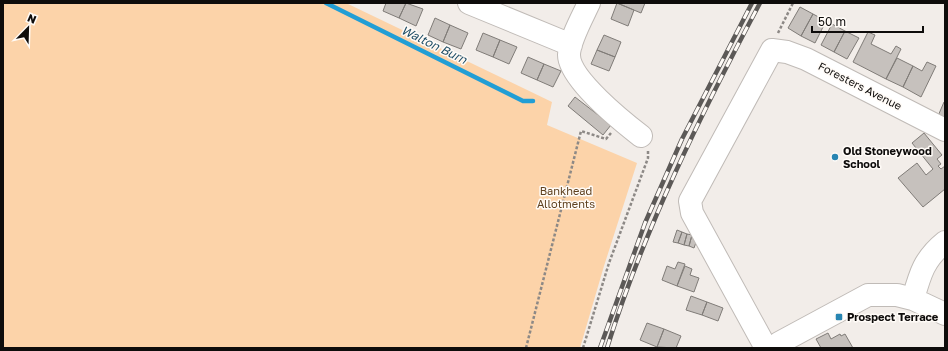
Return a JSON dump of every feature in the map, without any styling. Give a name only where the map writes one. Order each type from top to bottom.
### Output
[{"type":"street","points":[[469,3],[571,45]]},
{"type":"street","points":[[589,3],[571,45],[569,55],[573,67],[581,80],[621,120],[642,136]]},
{"type":"street","points":[[766,348],[692,213],[690,201],[772,50]]},
{"type":"street","name":"Foresters Avenue","points":[[772,50],[779,50],[806,59],[945,130]]},
{"type":"street","points":[[913,299],[919,276],[927,259],[945,242]]},
{"type":"street","points":[[775,348],[800,332],[868,295],[897,294],[944,312]]},
{"type":"path","points":[[772,50],[778,33],[793,3]]},
{"type":"path","points":[[526,348],[582,131],[606,139],[621,120]]},
{"type":"path","points":[[583,348],[609,263],[648,158],[649,148],[642,136]]},
{"type":"green space","name":"Bankhead Allotments","points":[[3,3],[346,3],[552,102],[547,125],[637,163],[604,266],[580,348],[3,348]]},
{"type":"building","points":[[386,3],[406,3],[399,18],[383,11]]},
{"type":"building","points":[[406,3],[423,9],[416,26],[399,18]]},
{"type":"building","points":[[617,3],[634,10],[628,26],[611,19]]},
{"type":"building","points":[[617,3],[645,3],[641,13]]},
{"type":"building","points":[[800,7],[813,14],[801,36],[788,28]]},
{"type":"building","points":[[813,14],[826,21],[815,43],[801,36]]},
{"type":"building","points":[[435,18],[450,25],[443,42],[428,35]]},
{"type":"building","points":[[832,24],[845,31],[834,52],[821,45]]},
{"type":"building","points":[[450,25],[468,33],[461,49],[443,42]]},
{"type":"building","points":[[845,31],[859,38],[847,59],[834,52]]},
{"type":"building","points":[[868,32],[875,35],[871,44],[891,54],[896,46],[901,49],[886,79],[853,62]]},
{"type":"building","points":[[483,33],[500,40],[493,57],[476,50]]},
{"type":"building","points":[[604,35],[621,42],[615,57],[597,50]]},
{"type":"building","points":[[500,40],[517,47],[509,64],[493,57]]},
{"type":"building","points":[[597,50],[615,57],[609,71],[591,64]]},
{"type":"building","points":[[528,57],[544,64],[537,80],[521,73]]},
{"type":"building","points":[[897,58],[913,66],[903,87],[886,79]]},
{"type":"building","points":[[927,62],[936,66],[921,97],[903,87],[913,66],[922,71]]},
{"type":"building","points":[[544,64],[561,71],[553,87],[537,80]]},
{"type":"building","points":[[575,97],[611,125],[603,135],[568,106]]},
{"type":"building","points":[[944,102],[945,103],[945,119],[938,116]]},
{"type":"building","points":[[924,133],[942,155],[937,159],[941,164],[938,166],[941,169],[945,166],[945,189],[923,207],[898,178],[917,163],[926,175],[933,169],[912,143]]},
{"type":"building","points":[[677,230],[682,232],[678,243],[673,242]]},
{"type":"building","points":[[682,232],[687,234],[684,245],[678,243]]},
{"type":"building","points":[[687,234],[692,235],[689,246],[684,245]]},
{"type":"building","points":[[692,235],[698,237],[694,248],[689,246]]},
{"type":"building","points":[[678,262],[685,264],[677,286],[662,280],[667,266],[675,269]]},
{"type":"building","points":[[685,266],[692,269],[690,275],[699,278],[694,292],[677,286]]},
{"type":"building","points":[[691,296],[707,302],[702,315],[686,310]]},
{"type":"building","points":[[707,302],[723,308],[718,321],[702,315]]},
{"type":"building","points":[[647,323],[664,329],[657,347],[640,340]]},
{"type":"building","points":[[664,329],[681,336],[676,348],[657,347]]},
{"type":"building","points":[[828,333],[831,339],[840,334],[841,336],[845,334],[853,348],[821,348],[816,339]]},
{"type":"waterway","name":"Walton Burn","points":[[326,3],[523,101],[533,101]]},
{"type":"railway","points":[[600,348],[645,223],[682,139],[752,3]]},
{"type":"railway","points":[[607,348],[639,259],[676,172],[696,129],[760,3]]},
{"type":"place","name":"Old Stoneywood School","points":[[835,157]]},
{"type":"place","name":"Prospect Terrace","points":[[839,317]]}]
